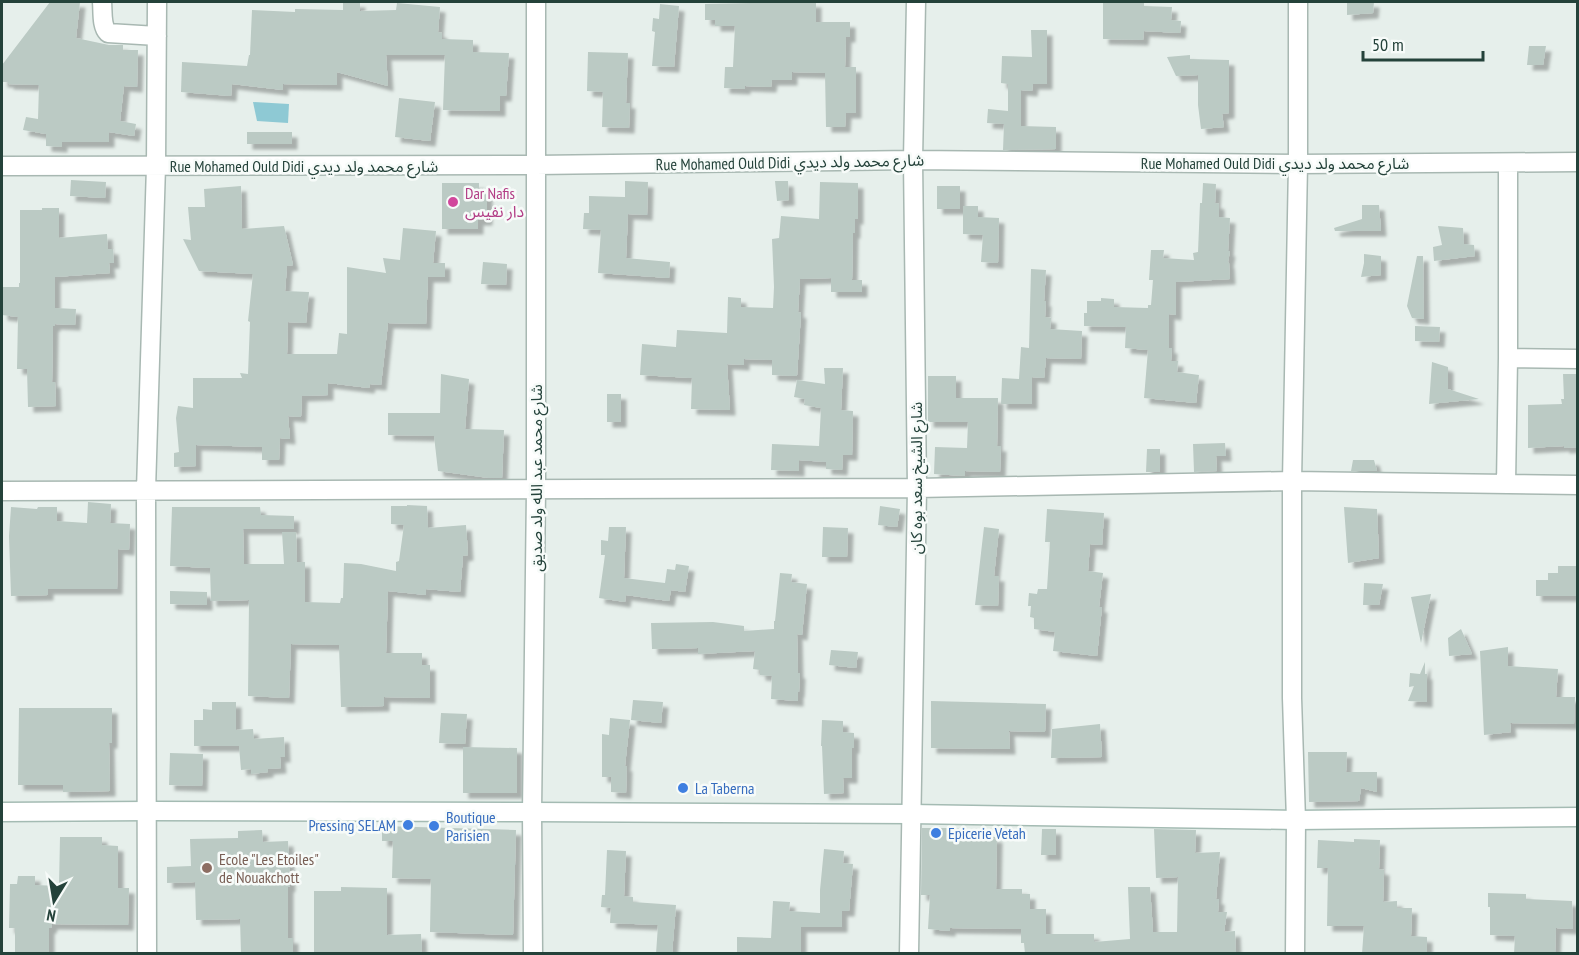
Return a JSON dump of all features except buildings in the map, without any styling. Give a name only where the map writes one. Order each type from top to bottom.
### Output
[{"type":"street","points":[[102,2],[104,26],[108,33],[157,36]]},
{"type":"street","points":[[147,954],[146,490],[156,166],[157,2]]},
{"type":"street","name":"شارع محمد عبد الله ولد صديق","points":[[533,954],[536,2]]},
{"type":"street","name":"شارع الشيخ سعد بوه كان","points":[[909,954],[917,488],[913,160],[916,2]]},
{"type":"street","points":[[1295,954],[1296,820],[1292,699],[1292,481],[1298,164],[1298,2]]},
{"type":"street","name":"Rue Mohamed Ould Didi شارع محمد ولد ديدي","points":[[2,166],[536,165],[913,160],[1298,164],[1578,162]]},
{"type":"street","points":[[1506,484],[1508,163]]},
{"type":"street","points":[[1508,358],[1578,359]]},
{"type":"street","points":[[2,491],[917,488],[1292,481],[1578,485]]},
{"type":"street","points":[[2,812],[911,814],[1296,820],[1578,817]]},
{"type":"water","points":[[253,102],[289,104],[288,123],[257,121]]},
{"type":"place","name":"Dar Nafis دار نفيس","points":[[453,202]]},
{"type":"place","name":"La Taberna","points":[[683,788]]},
{"type":"place","name":"Pressing SELAM","points":[[408,825]]},
{"type":"place","name":"Boutique Parisien","points":[[434,826]]},
{"type":"place","name":"Epicerie Vetah","points":[[936,833]]},
{"type":"place","name":"Ecole \"Les Etoiles\" de Nouakchott","points":[[207,868]]}]
